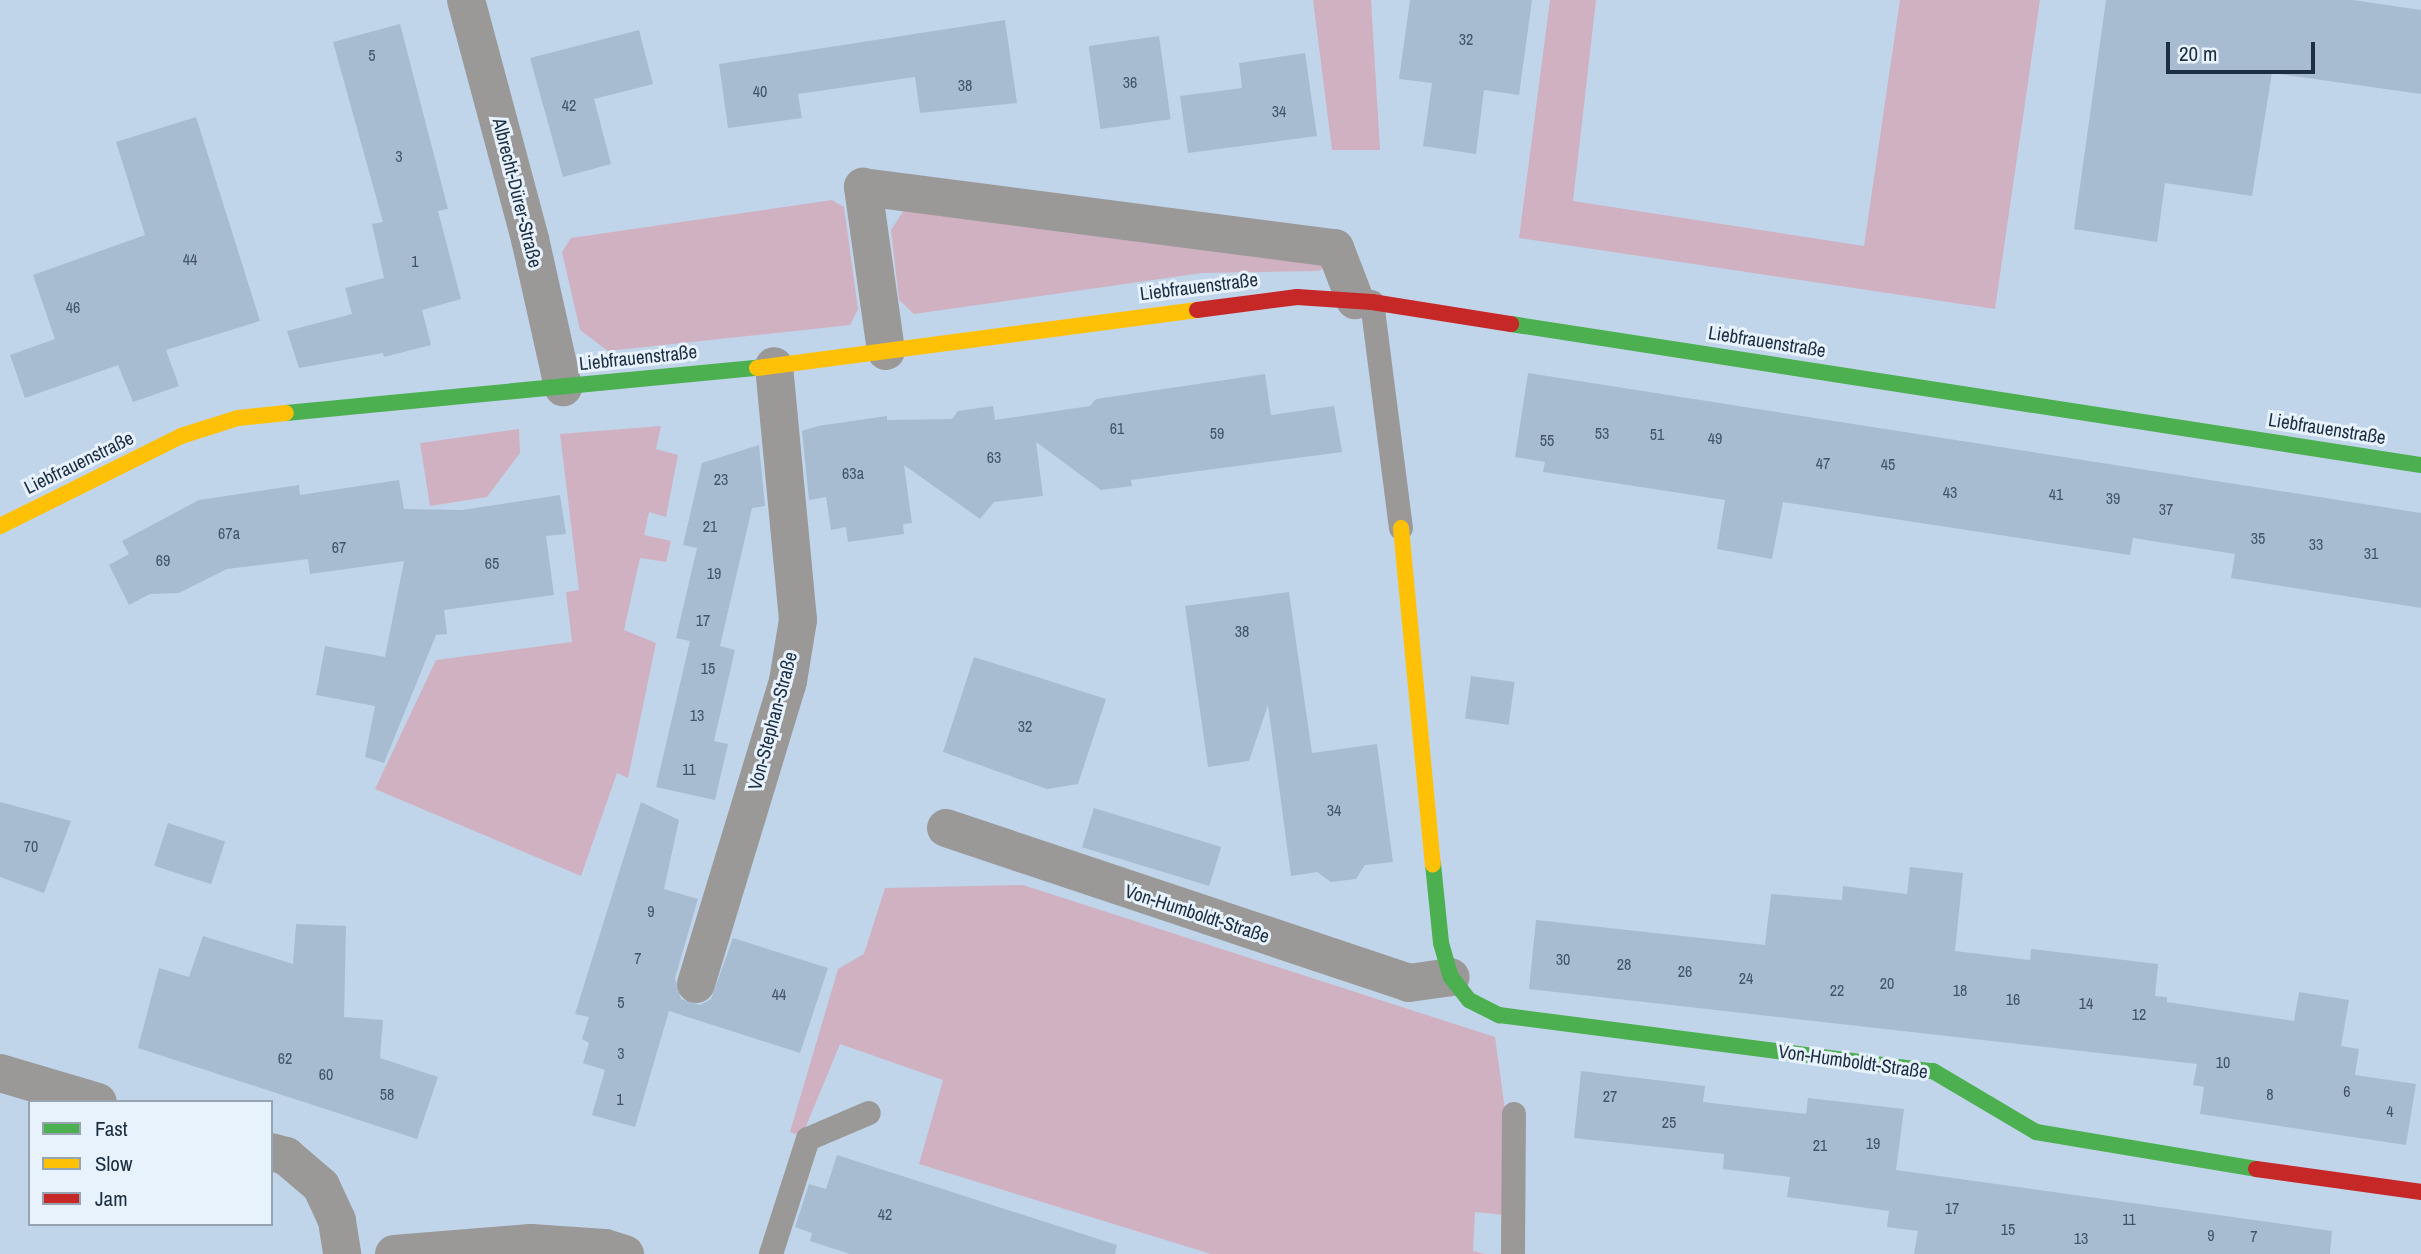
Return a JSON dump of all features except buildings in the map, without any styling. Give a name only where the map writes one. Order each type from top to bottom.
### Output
[{"type":"street","name":"Albrecht-Dürer-Straße","points":[[466,0],[530,239],[563,387]]},
{"type":"street","points":[[886,351],[863,187],[1335,248],[1363,301]]},
{"type":"street","name":"Liebfrauenstraße","points":[[0,526],[181,436],[238,418],[774,366],[1248,301],[1297,297],[1363,301],[2421,465]]},
{"type":"street","name":"Von-Stephan-Straße","points":[[696,984],[788,681],[798,620],[774,366]]},
{"type":"street","name":"Von-Humboldt-Straße","points":[[1401,528],[1441,943],[1451,977],[1469,1000],[1499,1016],[1933,1071],[2036,1132],[2164,1156],[2421,1192]]},
{"type":"street","name":"Von-Humboldt-Straße","points":[[946,828],[1409,983],[1451,977]]},
{"type":"street","points":[[0,1073],[91,1100]]},
{"type":"street","points":[[273,1153],[286,1156],[321,1186],[337,1221],[342,1254]]},
{"type":"street","points":[[394,1254],[531,1243],[605,1248],[625,1254]]},
{"type":"lane","points":[[1363,301],[1401,528]]},
{"type":"lane","points":[[771,1254],[808,1139],[869,1113]]},
{"type":"lane","points":[[1513,1254],[1514,1114]]},
{"type":"shaded area","points":[[1313,0],[1371,0],[1380,150],[1332,150]]},
{"type":"shaded area","points":[[1550,0],[1596,0],[1573,201],[1864,246],[1900,0],[2040,0],[1995,309],[1519,238]]},
{"type":"shaded area","points":[[832,200],[844,207],[858,309],[850,325],[608,351],[580,330],[562,252],[571,238]]},
{"type":"shaded area","points":[[904,210],[1321,257],[1326,266],[1319,271],[1202,273],[914,314],[899,300],[891,230]]},
{"type":"shaded area","points":[[661,426],[656,449],[678,455],[666,517],[649,512],[644,535],[671,541],[666,562],[640,558],[624,630],[656,643],[628,778],[617,773],[581,876],[375,789],[436,660],[572,642],[566,592],[579,590],[560,434]]},
{"type":"shaded area","points":[[519,429],[520,453],[487,497],[430,506],[420,443]]},
{"type":"shaded area","points":[[1023,885],[1495,1037],[1506,1117],[1505,1215],[1475,1212],[1473,1251],[1485,1254],[1211,1254],[919,1164],[943,1080],[840,1044],[802,1136],[790,1132],[838,969],[864,954],[885,888]]},
{"type":"traffic: fast","points":[[1511,324],[2421,465]]},
{"type":"traffic: fast","points":[[286,413],[757,368]]},
{"type":"traffic: fast","points":[[1433,864],[1441,943],[1451,977],[1469,1000],[1499,1015],[1933,1071],[2036,1132],[2256,1169]]},
{"type":"traffic: slow","points":[[757,368],[1197,310]]},
{"type":"traffic: slow","points":[[0,526],[181,436],[238,418],[286,413]]},
{"type":"traffic: slow","points":[[1401,528],[1433,864]]},
{"type":"traffic: jam","points":[[1197,310],[1297,297],[1372,302],[1511,324]]},
{"type":"traffic: jam","points":[[2256,1169],[2421,1192]]}]
